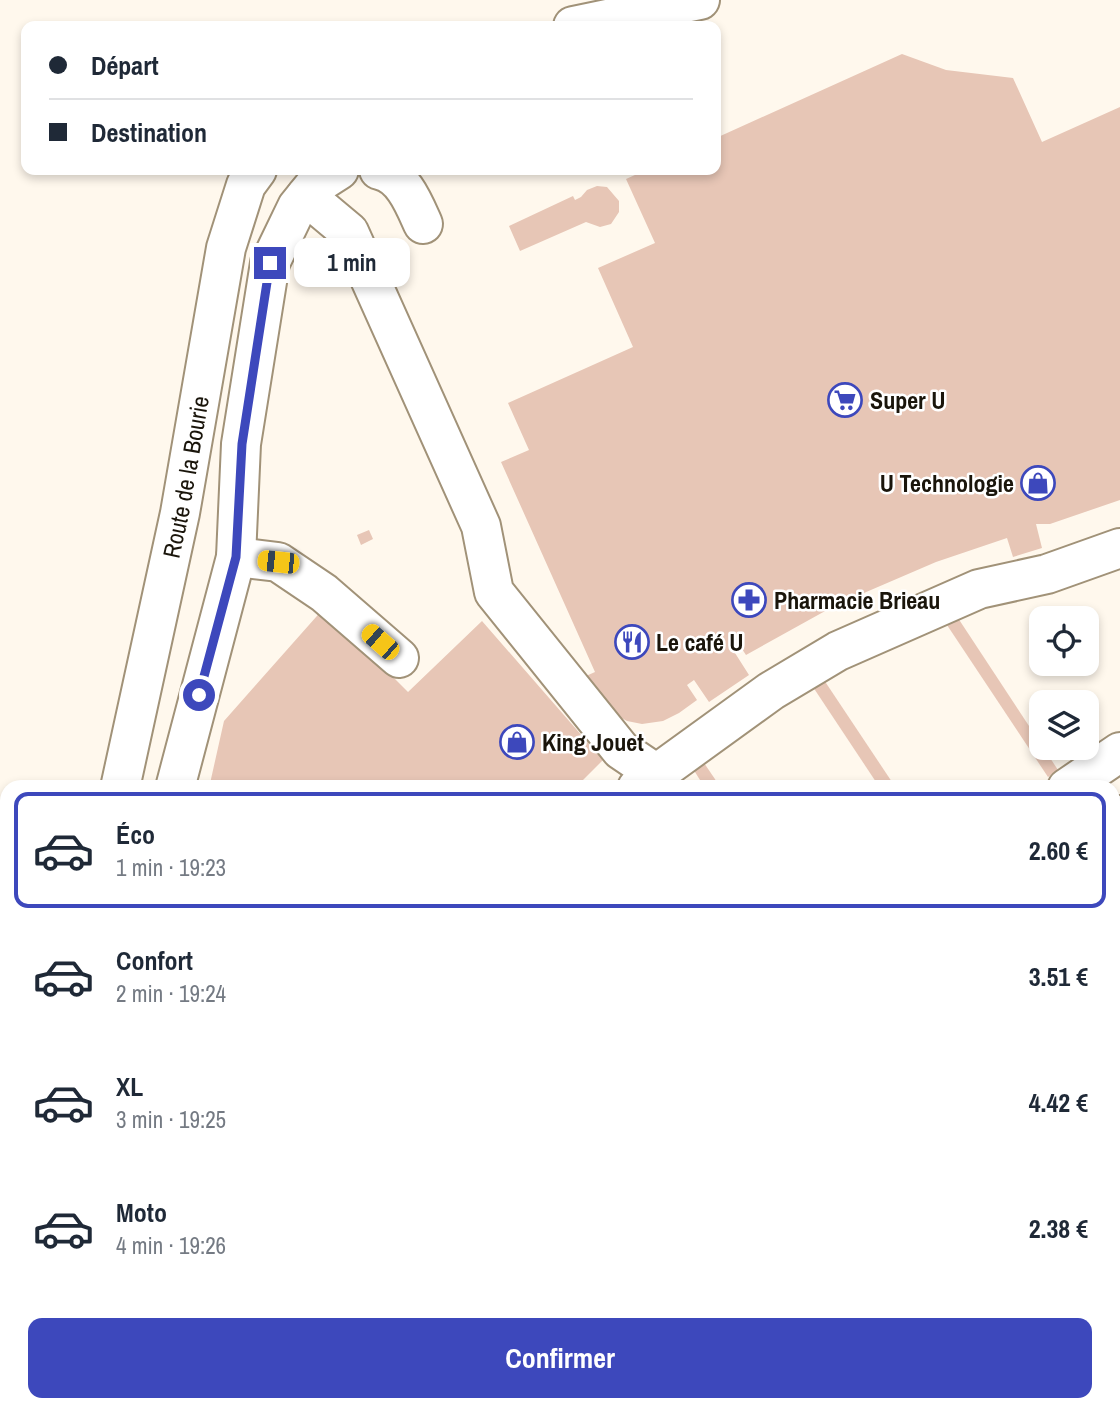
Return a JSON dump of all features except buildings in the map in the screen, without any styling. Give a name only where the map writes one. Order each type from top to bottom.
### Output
[{"type":"street","points":[[597,21],[700,0]]},
{"type":"street","name":"Route de la Bourie","points":[[122,780],[180,513],[226,248],[246,186],[254,175]]},
{"type":"street","points":[[177,780],[236,557],[242,444],[270,263],[297,207],[314,186],[331,175]]},
{"type":"street","points":[[390,175],[408,191],[423,223]]},
{"type":"street","points":[[306,196],[349,232],[481,526],[494,592],[646,780],[771,691],[838,651],[979,589],[1047,575],[1120,548]]},
{"type":"street","points":[[236,557],[278,562],[324,593],[399,658]]},
{"type":"street","points":[[1079,780],[1120,752]]},
{"type":"place","name":"Super U","points":[[845,400]]},
{"type":"place","name":"U Technologie","points":[[1038,483]]},
{"type":"place","name":"Pharmacie Brieau","points":[[749,600]]},
{"type":"place","name":"Le café U","points":[[632,642]]},
{"type":"place","name":"King Jouet","points":[[517,742]]},
{"type":"route","points":[[199,695],[236,557],[242,444],[270,263]]}]
